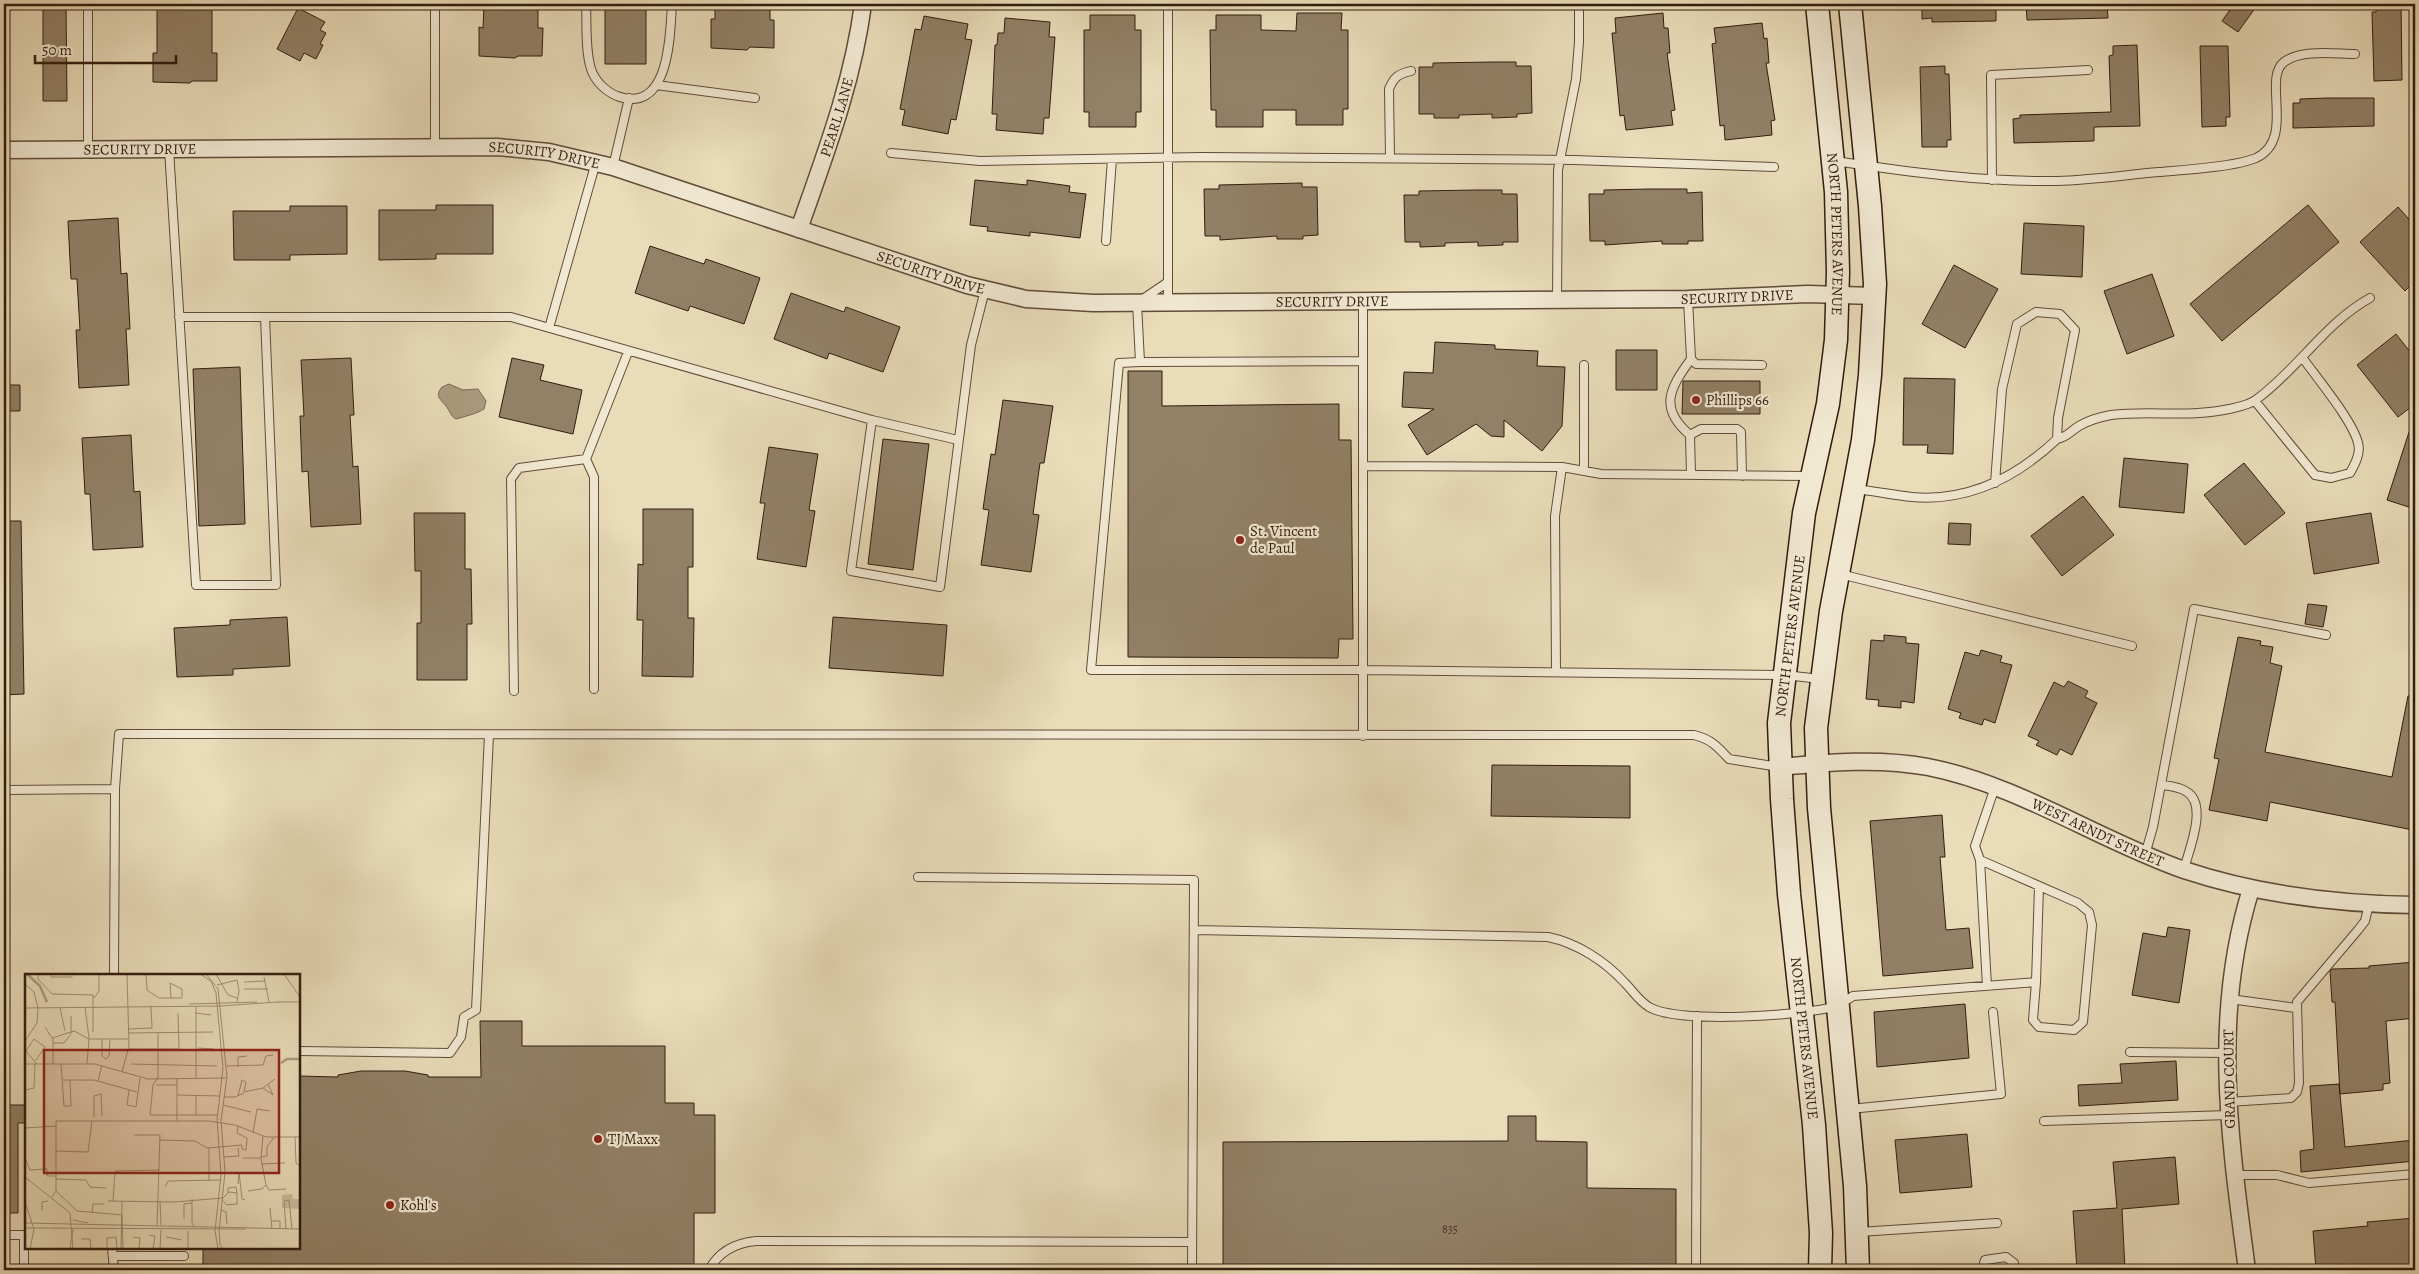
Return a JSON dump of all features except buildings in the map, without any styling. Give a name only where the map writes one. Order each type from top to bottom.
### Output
[{"type":"main road","name":"NORTH PETERS AVENUE","points":[[1817,4],[1836,201],[1836,340],[1828,404],[1804,514],[1780,723],[1789,894],[1815,1135],[1821,1233],[1820,1270]]},
{"type":"main road","points":[[1850,4],[1866,165],[1874,296],[1869,384],[1863,440],[1838,574],[1816,728],[1820,817],[1855,1186],[1858,1270]]},
{"type":"street","name":"PEARL LANE","points":[[800,229],[847,85],[856,50],[863,4]]},
{"type":"street","name":"SECURITY DRIVE","points":[[4,150],[435,147],[523,149],[596,162],[613,167],[985,290],[1026,299],[1084,303],[1168,303],[1688,299],[1808,294],[1837,297],[1874,296]]},
{"type":"street","name":"WEST ARNDT STREET","points":[[1781,767],[1817,763],[1895,762],[1955,774],[1995,787],[2144,855],[2184,870],[2251,889],[2318,900],[2369,904],[2415,904]]},
{"type":"street","name":"GRAND COURT","points":[[2247,1270],[2227,1108],[2227,1053],[2230,1000],[2240,936],[2251,889]]},
{"type":"lane","points":[[88,4],[88,150]]},
{"type":"lane","points":[[435,4],[435,147]]},
{"type":"lane","points":[[586,4],[590,63],[594,75],[610,93],[629,98],[641,96],[656,85],[666,63],[672,4]]},
{"type":"lane","points":[[1168,4],[1168,303]]},
{"type":"lane","points":[[1557,300],[1558,170],[1576,78],[1579,42],[1579,4]]},
{"type":"lane","points":[[1833,160],[1992,180],[2059,181],[2190,170],[2254,159],[2265,152],[2274,137],[2277,125],[2277,77],[2281,66],[2291,59],[2309,55],[2355,54]]},
{"type":"lane","points":[[1992,180],[1991,75],[2088,70]]},
{"type":"lane","points":[[1390,158],[1389,89],[1393,80],[1400,74],[1410,71]]},
{"type":"lane","points":[[656,85],[755,98]]},
{"type":"lane","points":[[613,167],[629,98]]},
{"type":"lane","points":[[169,149],[196,585],[276,585],[264,317]]},
{"type":"lane","points":[[891,153],[980,161],[1168,158],[1390,158],[1561,160],[1774,167]]},
{"type":"lane","points":[[1106,241],[1112,159]]},
{"type":"lane","points":[[549,328],[596,162]]},
{"type":"lane","points":[[1140,362],[1137,303],[1168,282]]},
{"type":"lane","points":[[872,420],[851,571],[940,587],[971,345],[985,290]]},
{"type":"lane","points":[[1853,488],[1912,497],[1937,497],[1967,493],[1995,483],[2024,468],[2057,439],[2063,439],[2079,427],[2096,418],[2126,414],[2197,414],[2237,407],[2255,401],[2337,322],[2370,298]]},
{"type":"lane","points":[[1688,299],[1691,359],[1674,383],[1670,399],[1671,410],[1680,427],[1690,435],[1691,475]]},
{"type":"lane","points":[[1363,301],[1363,736]]},
{"type":"lane","points":[[1995,483],[2002,390],[2017,324],[2036,312],[2060,314],[2075,330],[2058,418],[2057,439]]},
{"type":"lane","points":[[179,317],[511,317],[628,352],[872,420],[958,440]]},
{"type":"lane","points":[[594,689],[594,477],[586,459],[628,352]]},
{"type":"lane","points":[[2255,401],[2315,475],[2332,478],[2350,473],[2356,461],[2359,444],[2352,429],[2302,357]]},
{"type":"lane","points":[[1691,359],[1696,364],[1702,366],[1762,365]]},
{"type":"lane","points":[[1363,362],[1119,363],[1091,670],[1556,672],[1785,675],[1822,679]]},
{"type":"lane","points":[[1584,365],[1584,471]]},
{"type":"lane","points":[[1690,435],[1701,430],[1737,430],[1741,432],[1742,476]]},
{"type":"lane","points":[[514,691],[511,478],[519,468],[586,459]]},
{"type":"lane","points":[[1363,466],[1562,467],[1601,474],[1812,476]]},
{"type":"lane","points":[[1556,672],[1555,516],[1562,467]]},
{"type":"lane","points":[[1838,574],[2132,646]]},
{"type":"lane","points":[[2144,855],[2153,827],[2194,608],[2326,635]]},
{"type":"lane","points":[[114,974],[115,789],[119,734],[1694,735],[1712,741],[1729,759],[1781,767]]},
{"type":"lane","points":[[300,1051],[450,1053],[461,1037],[464,1017],[476,1010],[489,735]]},
{"type":"lane","points":[[2161,785],[2188,792],[2194,799],[2197,808],[2196,821],[2184,870]]},
{"type":"lane","points":[[1987,986],[1980,860],[1975,846],[1995,787]]},
{"type":"lane","points":[[4,790],[115,789]]},
{"type":"lane","points":[[1980,860],[2078,903],[2089,912],[2092,924],[2082,1022],[2074,1030],[2039,1028],[2033,1020],[2039,886]]},
{"type":"lane","points":[[918,877],[1194,880],[1192,1270]]},
{"type":"lane","points":[[2044,1121],[2227,1108],[2291,1098],[2297,1092],[2299,1083],[2296,1008],[2300,998],[2364,921],[2369,904]]},
{"type":"lane","points":[[1194,930],[1548,936],[1571,944],[1603,963],[1638,998],[1653,1009],[1670,1015],[1730,1017],[1802,1011],[1838,1006],[1853,996],[2036,982]]},
{"type":"lane","points":[[2230,1000],[2296,1008]]},
{"type":"lane","points":[[1848,1110],[2001,1094],[1993,1012]]},
{"type":"lane","points":[[1696,1270],[1697,1016]]},
{"type":"lane","points":[[2130,1052],[2227,1053]]},
{"type":"lane","points":[[2234,1175],[2278,1175],[2309,1183],[2415,1174]]},
{"type":"lane","points":[[1857,1232],[1997,1223]]},
{"type":"lane","points":[[4,1235],[24,1235],[24,1270]]},
{"type":"lane","points":[[709,1270],[720,1255],[730,1247],[742,1242],[756,1241],[1192,1242]]},
{"type":"lane","points":[[114,1270],[112,1252],[184,1256]]},
{"type":"lane","points":[[1982,1270],[1985,1260],[2006,1257],[2014,1263],[2015,1270]]},
{"type":"shaded area","points":[[449,384],[463,390],[478,389],[486,401],[484,409],[467,416],[454,418],[438,394],[442,387]]},
{"type":"place","name":"Phillips 66","points":[[1696,400]]},
{"type":"place","name":"St. Vincent de Paul","points":[[1240,540]]},
{"type":"place","name":"TJ Maxx","points":[[598,1139]]},
{"type":"place","name":"Kohl's","points":[[390,1205]]}]
